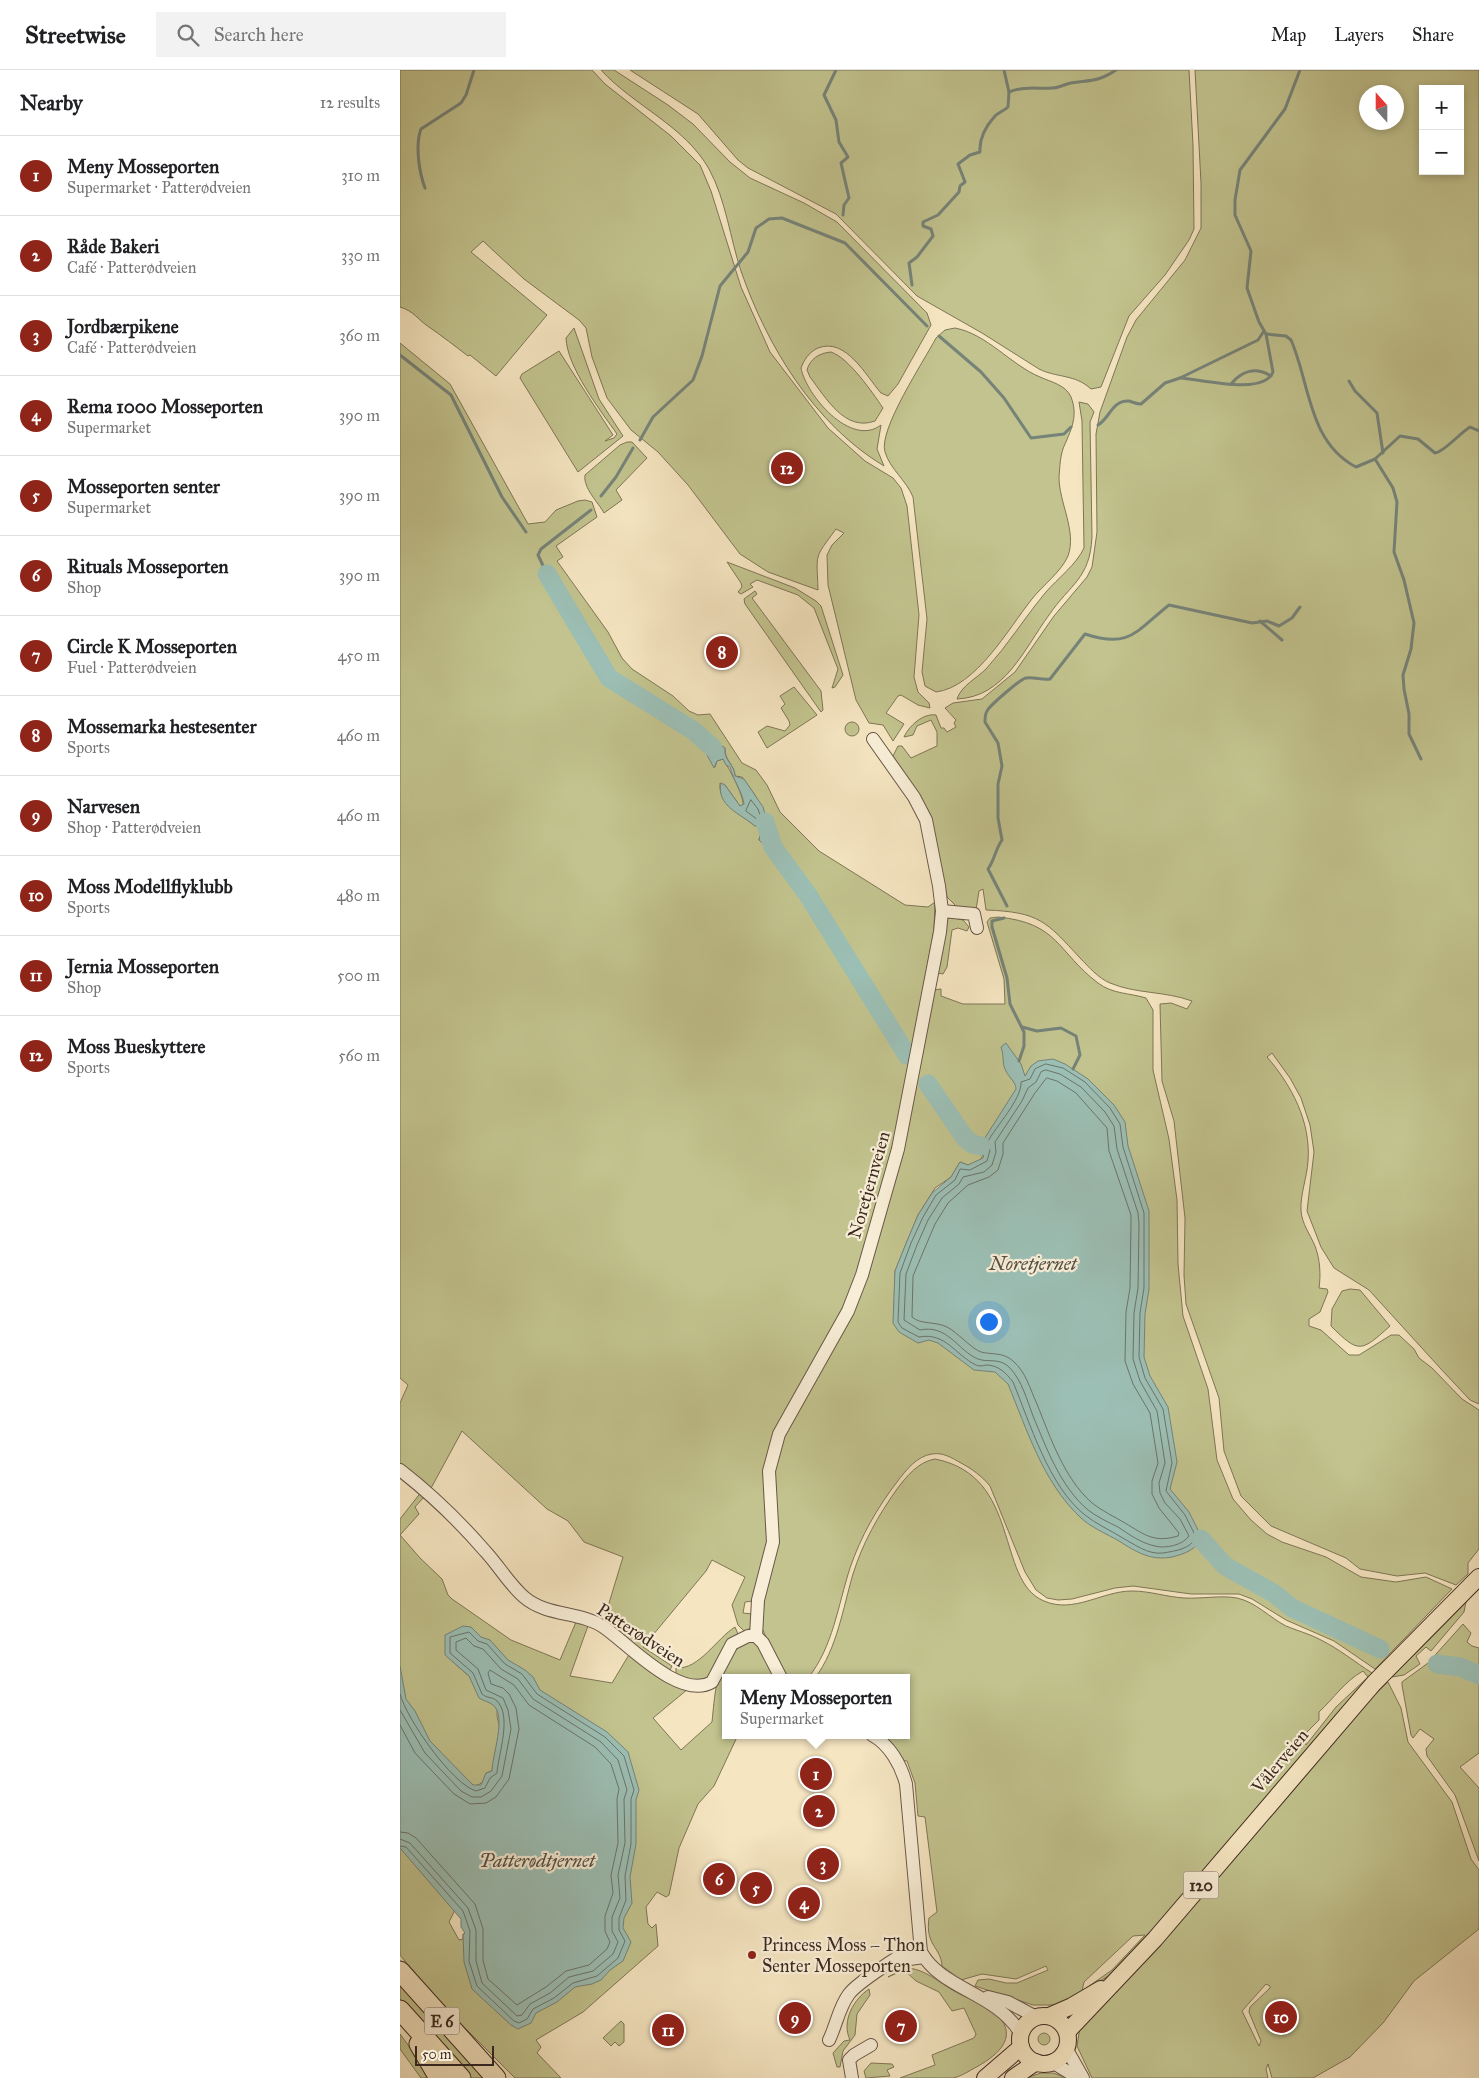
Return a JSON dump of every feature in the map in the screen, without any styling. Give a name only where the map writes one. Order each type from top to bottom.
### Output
[{"type":"highway","name":"E 6","points":[[400,1971],[464,2045],[496,2078]]},
{"type":"highway","name":"E 6","points":[[400,2012],[439,2078]]},
{"type":"highway","name":"E 6","points":[[400,2012],[461,2078]]},
{"type":"main road","name":"Vålerveien","points":[[1067,2032],[1155,1939],[1374,1683],[1479,1577]]},
{"type":"main road","name":"Vålerveien","points":[[1042,2017],[1072,2006],[1117,1978]]},
{"type":"main road","points":[[1012,2078],[1044,2062],[1061,2057],[1066,2048],[1067,2032],[1060,2022],[1042,2017]]},
{"type":"main road","name":"120","points":[[985,2078],[1021,2040],[1027,2024],[1042,2017]]},
{"type":"main road","points":[[1021,2040],[1027,2056],[1044,2062]]},
{"type":"street","name":"Noretjernveien","points":[[756,1636],[758,1600],[773,1542],[769,1471],[773,1452],[783,1426],[848,1311],[862,1275],[898,1149],[936,983],[942,911],[939,886],[922,810],[873,739]]},
{"type":"street","points":[[942,911],[974,914],[977,928]]},
{"type":"street","name":"Patterødveien","points":[[400,1470],[428,1492],[470,1533],[526,1598],[547,1609],[596,1622],[655,1668],[672,1678],[693,1686],[708,1684],[716,1678],[732,1644],[742,1637],[756,1636]]},
{"type":"street","points":[[756,1636],[763,1643],[779,1674]]},
{"type":"street","points":[[877,1739],[889,1750],[901,1769],[906,1784],[922,1952],[942,1975],[979,1995],[1004,2012],[1021,2040]]},
{"type":"street","points":[[829,2040],[849,1994],[862,1982],[895,1961],[922,1952]]},
{"type":"street","points":[[979,1995],[1008,2002],[1042,2017]]},
{"type":"street","points":[[852,2078],[849,2060],[871,2045]]},
{"type":"street","points":[[1066,2048],[1083,2078]]},
{"type":"street","points":[[1044,2062],[1078,2078]]},
{"type":"green space","points":[[400,70],[592,70],[605,84],[671,136],[700,165],[711,191],[741,287],[770,352],[828,428],[865,461],[893,478],[901,488],[907,506],[919,615],[914,677],[918,692],[929,703],[930,708],[918,705],[901,695],[898,696],[886,713],[904,724],[893,741],[883,725],[869,723],[856,700],[828,585],[827,555],[832,545],[844,533],[836,529],[820,552],[817,563],[818,590],[768,572],[740,554],[688,485],[658,452],[631,430],[607,398],[592,357],[586,328],[579,320],[524,279],[483,241],[471,252],[547,315],[496,376],[412,313],[400,307]]},
{"type":"green space","points":[[601,70],[614,70],[668,105],[693,124],[730,162],[750,178],[804,203],[837,222],[927,313],[931,325],[898,384],[888,396],[881,393],[862,368],[838,348],[828,346],[818,348],[807,356],[801,368],[811,392],[832,415],[844,424],[857,430],[869,430],[881,425],[877,449],[884,466],[859,449],[815,406],[779,355],[764,327],[741,271],[720,193],[709,169],[699,154],[673,128],[628,95]]},
{"type":"green space","points":[[630,70],[1189,70],[1193,145],[1194,229],[1189,240],[1165,275],[1129,316],[1101,387],[1091,389],[1072,378],[1039,369],[982,333],[917,296],[836,214],[748,168],[738,160],[698,114]]},
{"type":"green space","points":[[1195,70],[1479,70],[1479,1404],[1470,1400],[1369,1290],[1334,1268],[1321,1247],[1307,1211],[1314,1152],[1310,1125],[1301,1098],[1290,1078],[1272,1053],[1267,1057],[1292,1092],[1306,1132],[1308,1161],[1301,1211],[1306,1229],[1318,1256],[1319,1288],[1327,1289],[1328,1292],[1320,1312],[1309,1319],[1309,1326],[1321,1330],[1349,1355],[1359,1355],[1391,1335],[1399,1335],[1414,1349],[1419,1358],[1432,1368],[1462,1399],[1479,1410],[1479,1549],[1468,1563],[1468,1574],[1456,1585],[1425,1573],[1397,1576],[1360,1569],[1346,1558],[1271,1526],[1241,1496],[1224,1451],[1219,1398],[1186,1304],[1184,1275],[1185,1218],[1174,1121],[1162,1081],[1160,1004],[1171,1003],[1187,1009],[1192,1001],[1120,987],[1106,981],[1090,969],[1058,935],[1040,921],[1018,913],[986,910],[983,889],[979,891],[976,910],[957,907],[947,897],[930,814],[893,756],[898,746],[902,746],[911,758],[937,746],[937,732],[931,720],[917,726],[913,735],[904,737],[917,721],[931,715],[936,715],[941,728],[944,728],[947,732],[956,727],[954,723],[956,720],[945,708],[953,703],[982,699],[1015,672],[1054,616],[1087,577],[1092,567],[1097,532],[1096,434],[1100,412],[1127,337],[1136,320],[1185,260],[1201,228],[1201,183]]},
{"type":"green space","points":[[574,328],[599,399],[623,436],[578,472],[520,378],[522,374],[559,351],[613,435],[605,441],[614,438],[617,434],[586,388],[572,362],[566,338]]},
{"type":"green space","points":[[955,328],[978,336],[1029,372],[1058,384],[1069,393],[1073,404],[1074,416],[1060,460],[1059,477],[1069,527],[1070,546],[1068,556],[1061,568],[1032,599],[990,655],[964,680],[951,688],[936,692],[925,686],[922,672],[927,619],[913,497],[887,458],[885,442],[888,428],[903,395],[936,338],[945,330]]},
{"type":"green space","points":[[400,343],[450,384],[528,524],[545,522],[556,510],[578,501],[592,502],[597,517],[556,546],[563,557],[557,561],[608,632],[622,658],[632,669],[673,696],[689,711],[698,715],[710,714],[742,763],[756,770],[767,785],[780,812],[819,851],[905,905],[928,907],[935,902],[934,929],[895,1142],[851,1295],[799,1390],[764,1489],[767,1542],[753,1601],[745,1602],[743,1613],[752,1614],[751,1627],[745,1632],[738,1625],[732,1605],[745,1577],[712,1560],[706,1571],[643,1647],[672,1666],[669,1672],[603,1623],[623,1557],[584,1542],[568,1521],[547,1509],[462,1431],[430,1490],[400,1466],[400,1403],[408,1385],[400,1378]],"holes":[[[696,730],[725,748],[726,756],[735,772],[735,776],[742,777],[755,795],[769,824],[759,840],[763,824],[755,826],[727,803],[720,791],[720,783],[725,785],[740,806],[743,805],[735,781],[723,759],[717,761],[715,767],[694,732]]]},
{"type":"green space","points":[[831,352],[838,355],[852,368],[883,408],[875,421],[854,422],[845,417],[830,403],[810,377],[807,370],[813,360],[819,355]]},
{"type":"green space","points":[[1079,402],[1088,404],[1094,412],[1090,422],[1092,537],[1087,563],[1078,580],[1057,604],[1022,656],[1001,681],[988,690],[974,696],[957,699],[966,686],[994,660],[1038,602],[1072,566],[1084,548],[1082,421]]},
{"type":"green space","points":[[632,442],[647,458],[616,490],[622,500],[604,513],[586,485],[585,475],[620,445]]},
{"type":"green space","points":[[727,562],[795,588],[821,606],[843,675],[835,687],[832,688],[838,669],[814,608],[798,595],[757,580],[750,584],[753,587],[741,594],[738,592],[742,587],[741,583]]},
{"type":"green space","points":[[755,591],[757,594],[752,598],[821,691],[823,710],[821,712],[745,604],[744,599]]},
{"type":"green space","points":[[794,687],[817,715],[767,748],[758,732],[767,726],[785,731],[790,725],[781,708],[785,704],[780,696]]},
{"type":"green space","points":[[852,722],[857,724],[859,729],[857,734],[852,736],[847,734],[845,729],[847,724]]},
{"type":"green space","points":[[950,917],[963,920],[969,927],[967,931],[958,928],[952,930],[947,967],[943,974],[937,973],[945,922]]},
{"type":"green space","points":[[998,917],[1034,925],[1046,932],[1084,972],[1103,987],[1146,998],[1153,1010],[1153,1070],[1169,1139],[1177,1200],[1178,1264],[1183,1316],[1208,1389],[1217,1460],[1233,1499],[1251,1520],[1267,1534],[1282,1542],[1326,1557],[1361,1577],[1396,1582],[1426,1577],[1452,1589],[1375,1669],[1334,1641],[1286,1620],[1252,1599],[1239,1594],[1191,1594],[1133,1586],[1115,1588],[1072,1599],[1058,1600],[1047,1598],[1036,1590],[1025,1572],[990,1486],[965,1465],[947,1456],[936,1454],[921,1458],[908,1468],[876,1512],[854,1556],[829,1639],[811,1674],[782,1674],[762,1628],[774,1468],[782,1438],[885,1216],[903,1152],[934,990],[941,989],[941,996],[963,1004],[1005,1004],[1004,979],[987,922],[990,918]],"holes":[[[985,1150],[948,1323],[894,1308],[895,1271],[918,1215],[935,1188],[951,1177],[960,1162],[968,1165],[980,1161]]]},
{"type":"green space","points":[[1350,1289],[1360,1290],[1390,1326],[1366,1345],[1354,1345],[1331,1326],[1332,1309],[1342,1291]]},
{"type":"green space","points":[[935,1459],[963,1469],[982,1486],[995,1506],[1019,1573],[1029,1590],[1044,1601],[1066,1605],[1077,1604],[1110,1594],[1132,1591],[1184,1598],[1237,1598],[1257,1607],[1280,1623],[1313,1636],[1341,1651],[1372,1673],[1148,1936],[1108,1976],[1070,2001],[1054,2005],[1033,2005],[975,1986],[978,1980],[989,1979],[1006,1983],[1017,1983],[1048,1970],[1046,1966],[1016,1979],[982,1974],[961,1980],[942,1966],[939,1954],[929,1935],[928,1927],[929,1918],[937,1912],[925,1817],[918,1816],[915,1783],[907,1761],[901,1760],[883,1739],[910,1739],[910,1674],[818,1674],[823,1667],[834,1641],[861,1551],[877,1519],[897,1489],[913,1470],[923,1463]],"holes":[[[1363,1671],[1368,1677],[1336,1707],[1306,1745],[1305,1734],[1319,1720],[1319,1712],[1357,1675]],[[1145,1935],[1112,1970],[1082,1991],[1084,1982],[1133,1936]]]},
{"type":"green space","points":[[422,1491],[430,1498],[423,1498],[415,1507],[419,1514],[400,1535],[400,1519]]},
{"type":"green space","points":[[400,1535],[442,1579],[448,1595],[452,1599],[511,1640],[560,1660],[576,1622],[589,1623],[570,1676],[612,1683],[630,1653],[688,1689],[653,1718],[681,1750],[712,1722],[716,1687],[722,1669],[734,1650],[744,1640],[757,1643],[774,1674],[722,1674],[722,1739],[736,1739],[714,1786],[698,1804],[679,1848],[669,1895],[666,1897],[657,1892],[646,1907],[648,1924],[652,1928],[656,1924],[658,1946],[583,2012],[536,2040],[541,2047],[537,2053],[561,2078],[515,2078],[439,2002],[400,1955],[400,1814],[451,1892],[455,1910],[449,1922],[459,1940],[463,1939],[463,1934],[632,1903],[533,1678],[452,1661],[469,1676],[498,1692],[497,1716],[500,1729],[492,1771],[486,1773],[482,1782],[477,1785],[467,1786],[400,1730]]},
{"type":"green space","points":[[1466,1602],[1464,1612],[1431,1651],[1426,1647],[1416,1656],[1420,1664],[1404,1675],[1392,1677]]},
{"type":"green space","points":[[1463,1624],[1471,1633],[1467,1642],[1479,1648],[1479,1753],[1460,1767],[1479,1788],[1479,1861],[1455,1795],[1427,1756],[1426,1749],[1434,1739],[1420,1729],[1413,1738],[1411,1735],[1402,1685],[1402,1682],[1428,1663]]},
{"type":"green space","points":[[735,1627],[738,1634],[731,1639],[711,1677],[697,1683],[676,1675],[676,1668],[692,1664],[700,1659]]},
{"type":"green space","points":[[1388,1682],[1401,1708],[1408,1742],[1452,1802],[1471,1859],[1479,1870],[1479,1929],[1414,1981],[1383,2023],[1350,2057],[1313,2078],[1272,2078],[1268,2064],[1266,2069],[1268,2078],[1092,2078],[1077,2046],[1080,2027],[1368,1701]],"holes":[[[1266,1984],[1270,1986],[1250,2007],[1249,2012],[1261,2041],[1259,2046],[1242,2011]]]},
{"type":"green space","points":[[905,1968],[925,1973],[956,1992],[986,2006],[997,2014],[1006,2028],[1004,2043],[999,2050],[985,2062],[965,2074],[953,2078],[900,2078],[935,2065],[932,2055],[974,2038],[976,2034],[964,2008],[952,2011],[939,1992],[916,1981],[904,1970],[888,1977]]},
{"type":"green space","points":[[400,1983],[486,2078],[471,2078],[400,2000]]},
{"type":"green space","points":[[869,1989],[870,1995],[857,2014],[855,2035],[843,2051],[840,2067],[837,2067],[833,2053],[844,2041],[850,2040],[847,2025],[850,2011],[858,1999]]},
{"type":"green space","points":[[621,2021],[624,2024],[624,2042],[619,2046],[615,2042],[611,2046],[603,2038]]},
{"type":"green space","points":[[1046,2033],[1049,2034],[1049,2044],[1042,2045],[1039,2044],[1038,2037],[1039,2034]]},
{"type":"green space","points":[[400,2034],[432,2078],[421,2078],[400,2049]]},
{"type":"green space","points":[[871,2063],[892,2064],[894,2067],[887,2070],[890,2076],[866,2078],[864,2071]]},
{"type":"green space","points":[[1041,2073],[1053,2073],[1067,2078],[1026,2078]]},
{"type":"water","points":[[696,730],[725,748],[726,756],[735,776],[744,779],[763,807],[767,821],[778,834],[777,845],[766,847],[759,840],[763,824],[755,826],[726,804],[720,791],[721,783],[725,785],[740,806],[744,804],[742,795],[730,767],[726,765],[723,759],[717,761],[714,768],[694,731]]},
{"type":"water","name":"Noretjernet","points":[[1006,1043],[1021,1064],[1025,1076],[1031,1066],[1038,1061],[1053,1059],[1065,1064],[1088,1079],[1114,1105],[1125,1122],[1128,1146],[1149,1211],[1149,1289],[1145,1314],[1144,1357],[1150,1376],[1168,1407],[1177,1462],[1170,1489],[1189,1512],[1201,1536],[1200,1541],[1194,1548],[1172,1557],[1157,1558],[1144,1555],[1084,1521],[1067,1503],[1046,1472],[1029,1437],[1008,1384],[995,1372],[974,1370],[938,1343],[929,1340],[918,1343],[899,1332],[893,1323],[895,1271],[918,1215],[932,1193],[951,1177],[960,1162],[968,1165],[983,1158],[985,1150],[981,1144],[1016,1089],[1004,1066],[1001,1047]]},
{"type":"water","name":"Patterødtjernet","points":[[463,1626],[471,1627],[481,1637],[490,1640],[508,1660],[533,1677],[540,1690],[607,1732],[628,1752],[639,1790],[636,1800],[636,1844],[630,1877],[632,1903],[624,1918],[623,1928],[631,1942],[623,1961],[610,1970],[601,1980],[592,1984],[575,1987],[557,2002],[536,2013],[531,2023],[518,2029],[511,2025],[472,1989],[464,1962],[463,1935],[465,1933],[461,1927],[461,1919],[400,1848],[400,1666],[406,1699],[415,1711],[430,1741],[473,1785],[481,1785],[486,1773],[492,1771],[499,1727],[497,1710],[492,1704],[479,1698],[469,1676],[445,1655],[445,1635]]},
{"type":"waterway","points":[[425,188],[418,159],[418,143],[421,129],[461,103],[466,95],[474,70]]},
{"type":"waterway","points":[[836,70],[824,95],[836,120],[839,142],[848,157],[841,163],[849,198],[844,205],[843,215]]},
{"type":"waterway","points":[[1004,70],[1009,92]]},
{"type":"waterway","points":[[912,285],[909,263],[917,257],[933,236],[931,229],[923,226],[923,222],[938,215],[959,192],[960,186],[965,182],[958,164],[970,155],[980,152],[982,138],[989,124],[1008,107],[1009,92],[1025,88],[1055,88],[1071,83],[1094,80],[1116,70]]},
{"type":"waterway","points":[[1180,378],[1245,385],[1267,379],[1273,372],[1266,334],[1259,322],[1247,288],[1251,251],[1235,215],[1235,200],[1240,170],[1285,109],[1300,70]]},
{"type":"waterway","points":[[640,440],[653,417],[693,380],[702,356],[720,286],[748,252],[756,228],[769,219],[782,218],[845,243],[927,326]]},
{"type":"waterway","points":[[1098,425],[1119,403],[1129,401],[1141,404],[1165,383],[1180,378],[1258,340],[1264,331]]},
{"type":"waterway","points":[[1266,334],[1286,336],[1291,340],[1319,427],[1328,443],[1340,456],[1356,467],[1375,459],[1400,436],[1418,439],[1435,453],[1439,452],[1470,427],[1479,431]]},
{"type":"waterway","points":[[939,336],[981,372],[1004,398],[1031,438],[1064,434],[1071,427]]},
{"type":"waterway","points":[[400,355],[451,395],[502,497],[526,532]]},
{"type":"waterway","points":[[1231,384],[1235,379],[1250,371],[1260,371],[1271,376]]},
{"type":"waterway","points":[[1349,381],[1355,391],[1377,413],[1383,453]]},
{"type":"waterway","points":[[601,496],[616,477],[633,448]]},
{"type":"waterway","points":[[1375,459],[1393,488],[1397,502],[1394,552],[1404,580],[1414,623],[1411,649],[1403,675],[1404,689],[1409,714],[1409,734],[1421,759]]},
{"type":"waterway","points":[[547,574],[538,555],[541,549],[591,510]]},
{"type":"waterway","points":[[547,574],[609,678],[694,731],[713,748]]},
{"type":"waterway","points":[[1007,906],[988,869],[1002,840],[998,818],[998,784],[1002,766],[998,743],[985,722],[986,712],[989,708],[1023,679],[1050,679],[1085,634],[1100,638],[1123,638],[1140,630],[1169,605],[1252,623],[1267,621],[1279,626],[1292,618],[1300,607]]},
{"type":"waterway","points":[[1260,621],[1282,640]]},
{"type":"waterway","points":[[765,822],[773,847],[808,895],[907,1055]]},
{"type":"waterway","points":[[1004,918],[992,921],[992,927],[1007,978],[1010,1004],[1024,1032],[1024,1046],[1019,1061]]},
{"type":"waterway","points":[[1022,1027],[1037,1031],[1061,1028],[1076,1036],[1080,1055],[1073,1069]]},
{"type":"waterway","points":[[928,1084],[965,1138],[972,1144],[981,1146]]},
{"type":"waterway","points":[[1201,1539],[1225,1566],[1275,1594],[1292,1608],[1380,1649]]},
{"type":"waterway","points":[[1437,1664],[1460,1667],[1479,1675]]},
{"type":"place","name":"Moss Bueskyttere","points":[[787,468]]},
{"type":"place","name":"Mossemarka hestesenter","points":[[722,652]]},
{"type":"place","name":"Meny Mosseporten","points":[[816,1774]]},
{"type":"place","name":"Råde Bakeri","points":[[819,1811]]},
{"type":"place","name":"Jordbærpikene","points":[[823,1864]]},
{"type":"place","name":"Rituals Mosseporten","points":[[719,1879]]},
{"type":"place","name":"Mosseporten senter","points":[[756,1888]]},
{"type":"place","name":"Rema 1000 Mosseporten","points":[[804,1903]]},
{"type":"place","name":"Princess Moss – Thon Senter Mosseporten","points":[[752,1955]]},
{"type":"place","name":"Moss Modellflyklubb","points":[[1281,2017]]},
{"type":"place","name":"Narvesen","points":[[795,2018]]},
{"type":"place","name":"Circle K Mosseporten","points":[[901,2026]]},
{"type":"place","name":"Jernia Mosseporten","points":[[668,2030]]}]
